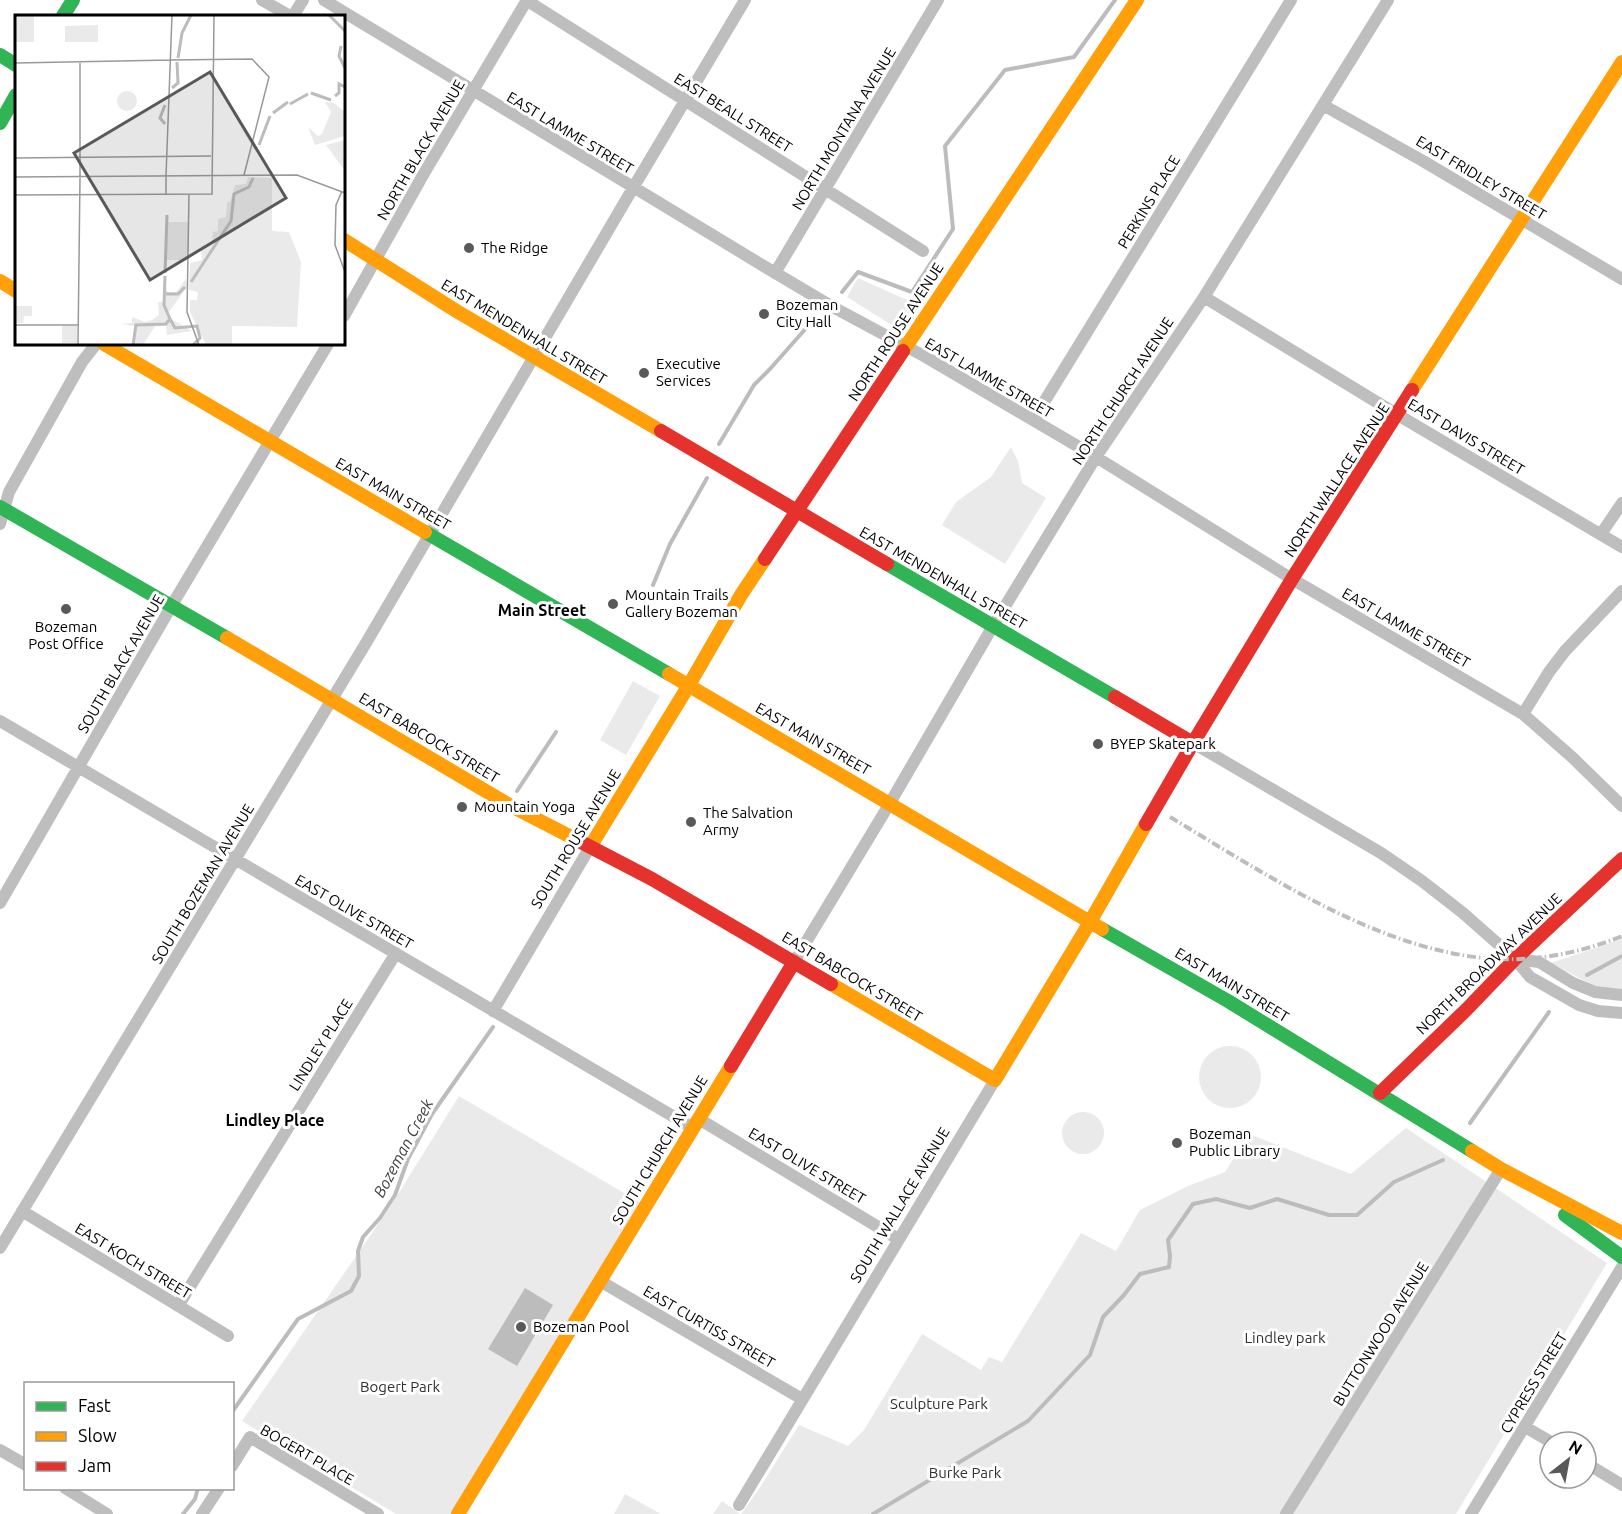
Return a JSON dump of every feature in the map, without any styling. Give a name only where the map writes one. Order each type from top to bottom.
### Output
[{"type":"main road","points":[[64,15],[73,0]]},
{"type":"main road","name":"NORTH ROUSE AVENUE","points":[[689,685],[741,595],[1137,0]]},
{"type":"main road","points":[[0,55],[15,64]]},
{"type":"main road","name":"NORTH WALLACE AVENUE","points":[[1090,922],[1193,743],[1292,579],[1622,62]]},
{"type":"main road","points":[[0,123],[15,97]]},
{"type":"main road","name":"EAST MENDENHALL STREET","points":[[345,241],[458,312],[1193,743]]},
{"type":"main road","points":[[0,281],[15,290]]},
{"type":"main road","name":"EAST MAIN STREET","points":[[106,345],[1228,1001],[1501,1169],[1622,1257]]},
{"type":"main road","name":"EAST BABCOCK STREET","points":[[2,508],[172,605],[511,806],[652,879],[995,1080]]},
{"type":"main road","name":"SOUTH ROUSE AVENUE","points":[[590,847],[689,685]]},
{"type":"main road","name":"NORTH BROADWAY AVENUE","points":[[1380,1093],[1515,959],[1622,859]]},
{"type":"main road","name":"SOUTH WALLACE AVENUE","points":[[995,1080],[1090,922]]},
{"type":"main road","name":"SOUTH CHURCH AVENUE","points":[[458,1514],[794,962]]},
{"type":"main road","name":"EAST MAIN STREET","points":[[1501,1169],[1622,1233]]},
{"type":"street","points":[[262,0],[289,15]]},
{"type":"street","points":[[292,15],[303,0]]},
{"type":"street","name":"EAST LAMME STREET","points":[[324,0],[775,273],[1033,420],[1292,579],[1523,714],[1573,758],[1622,806]]},
{"type":"street","name":"NORTH BLACK AVENUE","points":[[345,314],[374,260],[526,0]]},
{"type":"street","name":"EAST BEALL STREET","points":[[526,0],[923,250]]},
{"type":"street","name":"SOUTH BOZEMAN AVENUE","points":[[0,1248],[332,700],[745,0]]},
{"type":"street","name":"NORTH MONTANA AVENUE","points":[[775,273],[938,0]]},
{"type":"street","name":"PERKINS PLACE","points":[[1033,420],[1291,0]]},
{"type":"street","name":"NORTH CHURCH AVENUE","points":[[890,803],[993,626],[1096,458],[1204,297],[1388,0]]},
{"type":"street","name":"EAST FRIDLEY STREET","points":[[1323,105],[1423,161],[1622,279]]},
{"type":"street","name":"EAST DAVIS STREET","points":[[1204,297],[1622,547]]},
{"type":"street","points":[[0,524],[2,508],[9,492],[82,362],[95,345]]},
{"type":"street","points":[[270,441],[327,345]]},
{"type":"street","name":"SOUTH BLACK AVENUE","points":[[0,903],[172,605],[270,441]]},
{"type":"street","points":[[1601,534],[1622,503]]},
{"type":"street","points":[[1523,714],[1565,651],[1622,591]]},
{"type":"street","name":"EAST OLIVE STREET","points":[[0,721],[493,1011],[696,1123],[898,1239]]},
{"type":"street","name":"EAST MENDENHALL STREET","points":[[1193,743],[1397,864],[1454,904],[1515,959],[1530,977],[1565,998],[1588,1008],[1622,1013]]},
{"type":"street","name":"SOUTH CHURCH AVENUE","points":[[794,962],[890,803]]},
{"type":"street","name":"SOUTH ROUSE AVENUE","points":[[493,1011],[590,847]]},
{"type":"street","name":"LINDLEY PLACE","points":[[178,1306],[396,953]]},
{"type":"street","points":[[1515,959],[1539,962],[1573,983],[1595,992],[1622,995]]},
{"type":"street","name":"SOUTH WALLACE AVENUE","points":[[739,1505],[995,1080]]},
{"type":"street","name":"BUTTONWOOD AVENUE","points":[[1286,1514],[1501,1169]]},
{"type":"street","name":"EAST KOCH STREET","points":[[22,1211],[228,1336]]},
{"type":"street","name":"CYPRESS STREET","points":[[1471,1514],[1622,1268]]},
{"type":"street","name":"EAST CURTISS STREET","points":[[600,1281],[802,1399]]},
{"type":"street","points":[[1525,1427],[1538,1434]]},
{"type":"street","name":"BOGERT PLACE","points":[[234,1463],[250,1437],[378,1514]]},
{"type":"street","points":[[0,1450],[24,1464]]},
{"type":"street","points":[[1598,1470],[1622,1485]]},
{"type":"street","points":[[68,1490],[107,1514]]},
{"type":"street","points":[[202,1514],[218,1490]]},
{"type":"green space","points":[[858,278],[916,304],[898,329],[847,297]]},
{"type":"green space","points":[[1011,447],[1018,461],[1022,483],[1046,498],[1005,564],[942,525],[956,502],[991,477]]},
{"type":"green space","points":[[633,681],[660,696],[626,755],[600,740]]},
{"type":"green space","points":[[1622,939],[1622,989],[1596,987],[1551,963]]},
{"type":"green space","points":[[1230,1046],[1252,1055],[1261,1077],[1252,1099],[1230,1108],[1208,1099],[1199,1077],[1208,1055]]},
{"type":"green space","name":"Bogert Park","points":[[459,1096],[641,1203],[452,1514],[396,1514],[242,1421],[390,1207]]},
{"type":"green space","points":[[1083,1112],[1098,1118],[1104,1133],[1098,1148],[1083,1154],[1068,1148],[1062,1133],[1068,1118]]},
{"type":"green space","name":"Lindley park","points":[[1406,1128],[1607,1263],[1456,1514],[741,1514],[799,1425],[848,1446],[864,1430],[922,1334],[981,1370],[989,1357],[1002,1362],[1081,1233],[1116,1251],[1140,1210],[1188,1186],[1225,1172],[1249,1134],[1351,1174]]},
{"type":"green space","points":[[625,1494],[661,1514],[614,1514]]},
{"type":"green space","points":[[722,1501],[740,1514],[713,1514]]},
{"type":"shaded area","name":"Bozeman Pool","points":[[525,1288],[553,1305],[517,1366],[488,1349]]},
{"type":"waterway","name":"Bozeman Creek","points":[[842,292],[858,272],[912,292],[953,229],[945,146],[1005,70],[1074,57],[1115,0]]},
{"type":"waterway","name":"Bozeman Creek","points":[[719,444],[754,385],[815,318]]},
{"type":"waterway","name":"Bozeman Creek","points":[[653,585],[670,544],[707,478]]},
{"type":"waterway","name":"Bozeman Creek","points":[[517,791],[556,732]]},
{"type":"waterway","points":[[1587,975],[1622,956]]},
{"type":"waterway","points":[[1470,1123],[1549,1012]]},
{"type":"waterway","name":"Bozeman Creek","points":[[234,1409],[298,1319],[351,1291],[359,1276],[358,1251],[363,1237],[380,1218],[395,1195],[408,1159],[432,1114],[493,1027]]},
{"type":"waterway","points":[[873,1514],[1028,1421],[1090,1355],[1103,1317],[1140,1274],[1169,1267],[1168,1240],[1193,1204],[1216,1199],[1250,1208],[1277,1199],[1329,1215],[1357,1215],[1394,1182],[1443,1160]]},
{"type":"waterway","name":"Bozeman Creek","points":[[183,1514],[195,1499],[197,1490]]},
{"type":"railway","points":[[1170,817],[1286,886],[1327,907],[1369,927],[1454,954],[1497,959],[1545,957],[1592,947],[1622,936]]},
{"type":"traffic: fast","points":[[64,15],[73,0]]},
{"type":"traffic: fast","points":[[0,55],[15,64]]},
{"type":"traffic: fast","points":[[0,123],[15,97]]},
{"type":"traffic: fast","points":[[0,507],[227,638]]},
{"type":"traffic: fast","points":[[425,532],[669,674]]},
{"type":"traffic: fast","points":[[887,564],[1115,697]]},
{"type":"traffic: fast","points":[[1102,929],[1228,1001],[1472,1151]]},
{"type":"traffic: fast","points":[[1565,1215],[1622,1257]]},
{"type":"traffic: slow","points":[[903,351],[1137,0]]},
{"type":"traffic: slow","points":[[1412,390],[1622,62]]},
{"type":"traffic: slow","points":[[345,241],[458,312],[661,431]]},
{"type":"traffic: slow","points":[[0,281],[15,290]]},
{"type":"traffic: slow","points":[[106,345],[425,532]]},
{"type":"traffic: slow","points":[[590,847],[741,595],[765,559]]},
{"type":"traffic: slow","points":[[227,638],[511,806],[579,841]]},
{"type":"traffic: slow","points":[[669,674],[1102,929]]},
{"type":"traffic: slow","points":[[831,984],[995,1080],[1146,824]]},
{"type":"traffic: slow","points":[[458,1514],[731,1066]]},
{"type":"traffic: slow","points":[[1472,1151],[1501,1169],[1622,1233]]},
{"type":"traffic: jam","points":[[765,559],[903,351]]},
{"type":"traffic: jam","points":[[1146,824],[1292,579],[1412,390]]},
{"type":"traffic: jam","points":[[661,431],[887,564]]},
{"type":"traffic: jam","points":[[1115,697],[1193,743]]},
{"type":"traffic: jam","points":[[579,841],[652,879],[831,984]]},
{"type":"traffic: jam","points":[[1380,1093],[1515,959],[1622,859]]},
{"type":"traffic: jam","points":[[731,1066],[794,962]]},
{"type":"place","name":"The Ridge","points":[[469,248]]},
{"type":"place","name":"Bozeman City Hall","points":[[764,314]]},
{"type":"place","name":"Executive Services","points":[[644,373]]},
{"type":"place","name":"Mountain Trails Gallery Bozeman","points":[[613,604]]},
{"type":"place","name":"Bozeman Post Office","points":[[66,609]]},
{"type":"place","name":"BYEP Skatepark","points":[[1098,744]]},
{"type":"place","name":"Mountain Yoga","points":[[462,807]]},
{"type":"place","name":"The Salvation Army","points":[[691,822]]},
{"type":"place","name":"Bozeman Public Library","points":[[1177,1143]]},
{"type":"place","name":"Bozeman Pool","points":[[521,1327]]},
{"type":"district","name":"Main Street","points":[[542,610]]},
{"type":"district","name":"Lindley Place","points":[[275,1120]]},
{"type":"park label","name":"Sculpture Park","points":[[939,1404]]},
{"type":"park label","name":"Burke Park","points":[[965,1473]]}]
